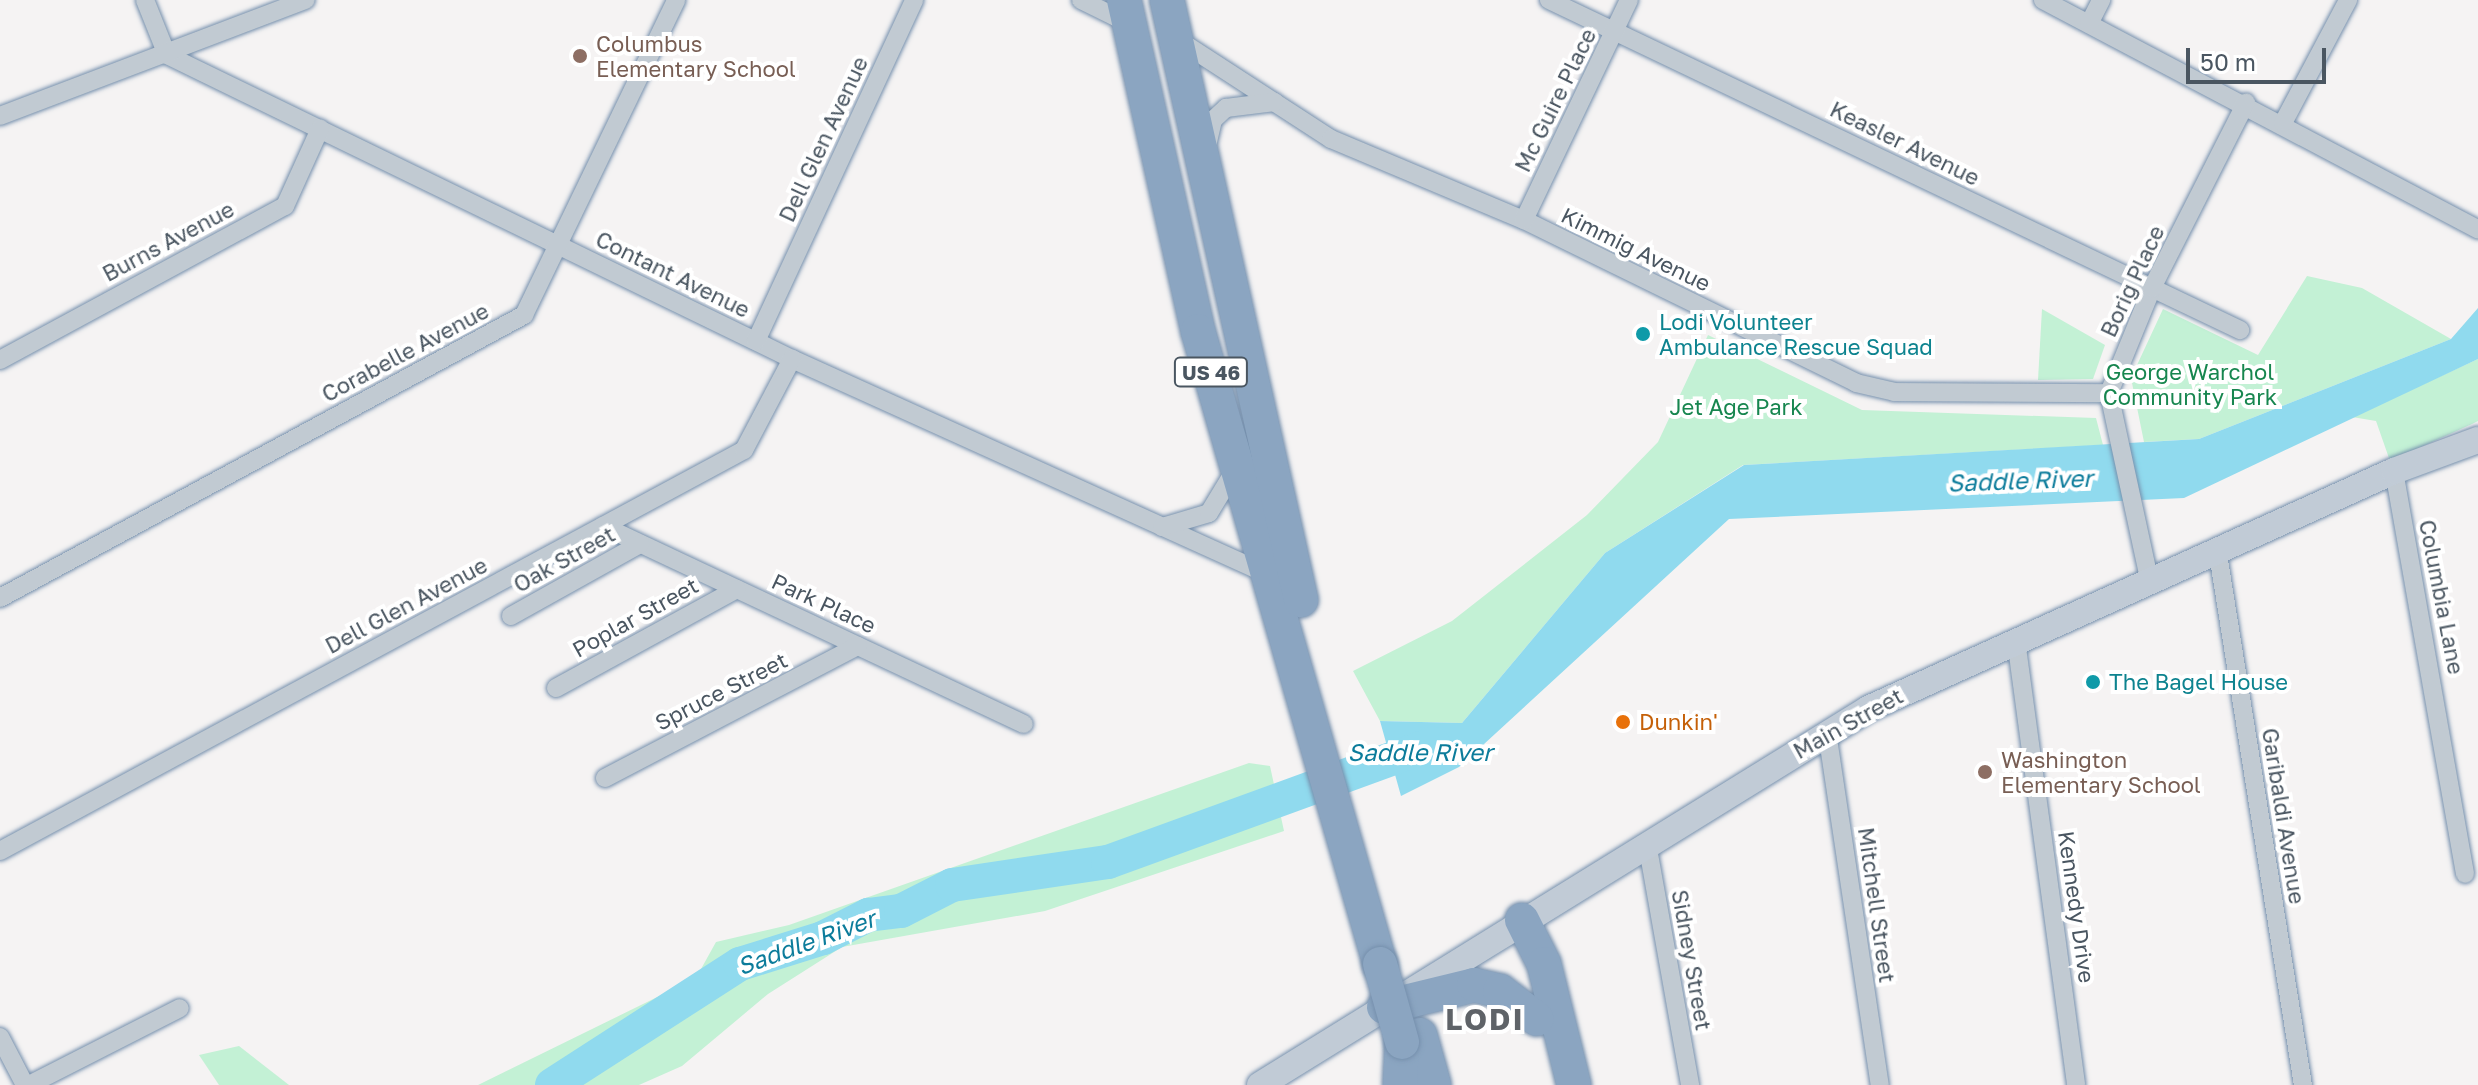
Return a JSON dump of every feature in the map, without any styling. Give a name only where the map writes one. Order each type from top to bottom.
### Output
[{"type":"highway","name":"US 46","points":[[1167,0],[1200,167],[1318,705],[1424,1084]]},
{"type":"highway","name":"US 46","points":[[1126,12],[1171,228],[1271,576],[1318,705]]},
{"type":"highway","points":[[1524,930],[1521,969],[1554,1085]]},
{"type":"highway","points":[[1524,930],[1544,964],[1574,1085]]},
{"type":"highway","points":[[1384,1007],[1474,985],[1500,991],[1537,1019]]},
{"type":"street","points":[[145,0],[167,55]]},
{"type":"street","points":[[0,116],[306,0]]},
{"type":"street","name":"Corabelle Avenue","points":[[0,598],[524,315],[676,0]]},
{"type":"street","name":"Dell Glen Avenue","points":[[756,341],[914,0]]},
{"type":"street","points":[[1081,0],[1126,12]]},
{"type":"street","name":"Keasler Avenue","points":[[1549,0],[2240,330]]},
{"type":"street","name":"Mc Guire Place","points":[[1524,220],[1629,0]]},
{"type":"street","points":[[2043,0],[2477,223]]},
{"type":"street","points":[[2089,24],[2101,0]]},
{"type":"street","points":[[2283,123],[2348,0]]},
{"type":"street","name":"Kimmig Avenue","points":[[1174,36],[1282,102],[1331,139],[1524,220],[1874,389],[2069,398],[2109,393]]},
{"type":"street","name":"Contant Avenue","points":[[167,55],[792,359],[1271,576]]},
{"type":"street","points":[[1200,167],[1213,120],[1226,108],[1251,100],[1282,102]]},
{"type":"street","name":"Borig Place","points":[[2109,393],[2152,288],[2246,103]]},
{"type":"street","name":"Burns Avenue","points":[[0,360],[285,206],[320,129]]},
{"type":"street","name":"Dell Glen Avenue","points":[[0,851],[744,450],[792,359]]},
{"type":"street","points":[[2109,393],[2150,583]]},
{"type":"street","name":"Main Street","points":[[1260,1085],[1384,1007],[1524,930],[1647,843],[1827,732],[2016,640],[2218,554],[2394,471],[2478,440]]},
{"type":"street","points":[[1162,527],[1215,508],[1237,462]]},
{"type":"street","name":"Columbia Lane","points":[[2394,471],[2465,874]]},
{"type":"street","name":"Park Place","points":[[603,526],[1024,724]]},
{"type":"street","name":"Oak Street","points":[[511,616],[640,544]]},
{"type":"street","name":"Garibaldi Avenue","points":[[2218,554],[2303,1085]]},
{"type":"street","name":"Poplar Street","points":[[556,688],[737,589]]},
{"type":"street","name":"Kennedy Drive","points":[[2016,640],[2076,1085]]},
{"type":"street","name":"Spruce Street","points":[[605,778],[858,646]]},
{"type":"street","name":"Mitchell Street","points":[[1827,732],[1880,1085]]},
{"type":"street","name":"Sidney Street","points":[[1647,843],[1690,1085]]},
{"type":"street","points":[[0,1037],[27,1085],[180,1008]]},
{"type":"green space","name":"George Warchol Community Park","points":[[2307,276],[2362,288],[2451,339],[2199,439],[2144,442],[2131,378],[2163,309],[2258,355]]},
{"type":"green space","points":[[2042,309],[2105,345],[2093,379],[2038,380]]},
{"type":"green space","name":"Jet Age Park","points":[[1708,335],[1862,410],[2096,418],[2103,445],[1743,465],[1605,553],[1462,723],[1380,721],[1353,671],[1452,621],[1587,515],[1658,442]]},
{"type":"green space","points":[[2478,359],[2478,421],[2472,424],[2390,461],[2376,421],[2352,417]]},
{"type":"green space","points":[[1249,763],[1270,766],[1284,831],[1045,911],[842,947],[768,994],[682,1066],[639,1085],[478,1085],[696,978],[716,942],[789,925]]},
{"type":"green space","points":[[239,1046],[289,1085],[219,1085],[199,1055]]},
{"type":"water","name":"Saddle River","points":[[2478,308],[2478,359],[2184,498],[1729,519],[1459,767],[1401,796],[1380,721],[1462,723],[1605,553],[1744,465],[2199,439],[2451,339]]},
{"type":"waterway","name":"Saddle River","points":[[552,1085],[740,964],[823,938],[868,915],[901,911],[952,885],[1108,862],[1433,744]]},
{"type":"place","name":"Columbus Elementary School","points":[[580,56]]},
{"type":"place","name":"Lodi Volunteer Ambulance Rescue Squad","points":[[1643,334]]},
{"type":"place","name":"The Bagel House","points":[[2093,682]]},
{"type":"place","name":"Dunkin'","points":[[1623,722]]},
{"type":"place","name":"Washington Elementary School","points":[[1985,772]]},
{"type":"district","name":"LODI","points":[[1485,1019]]}]
